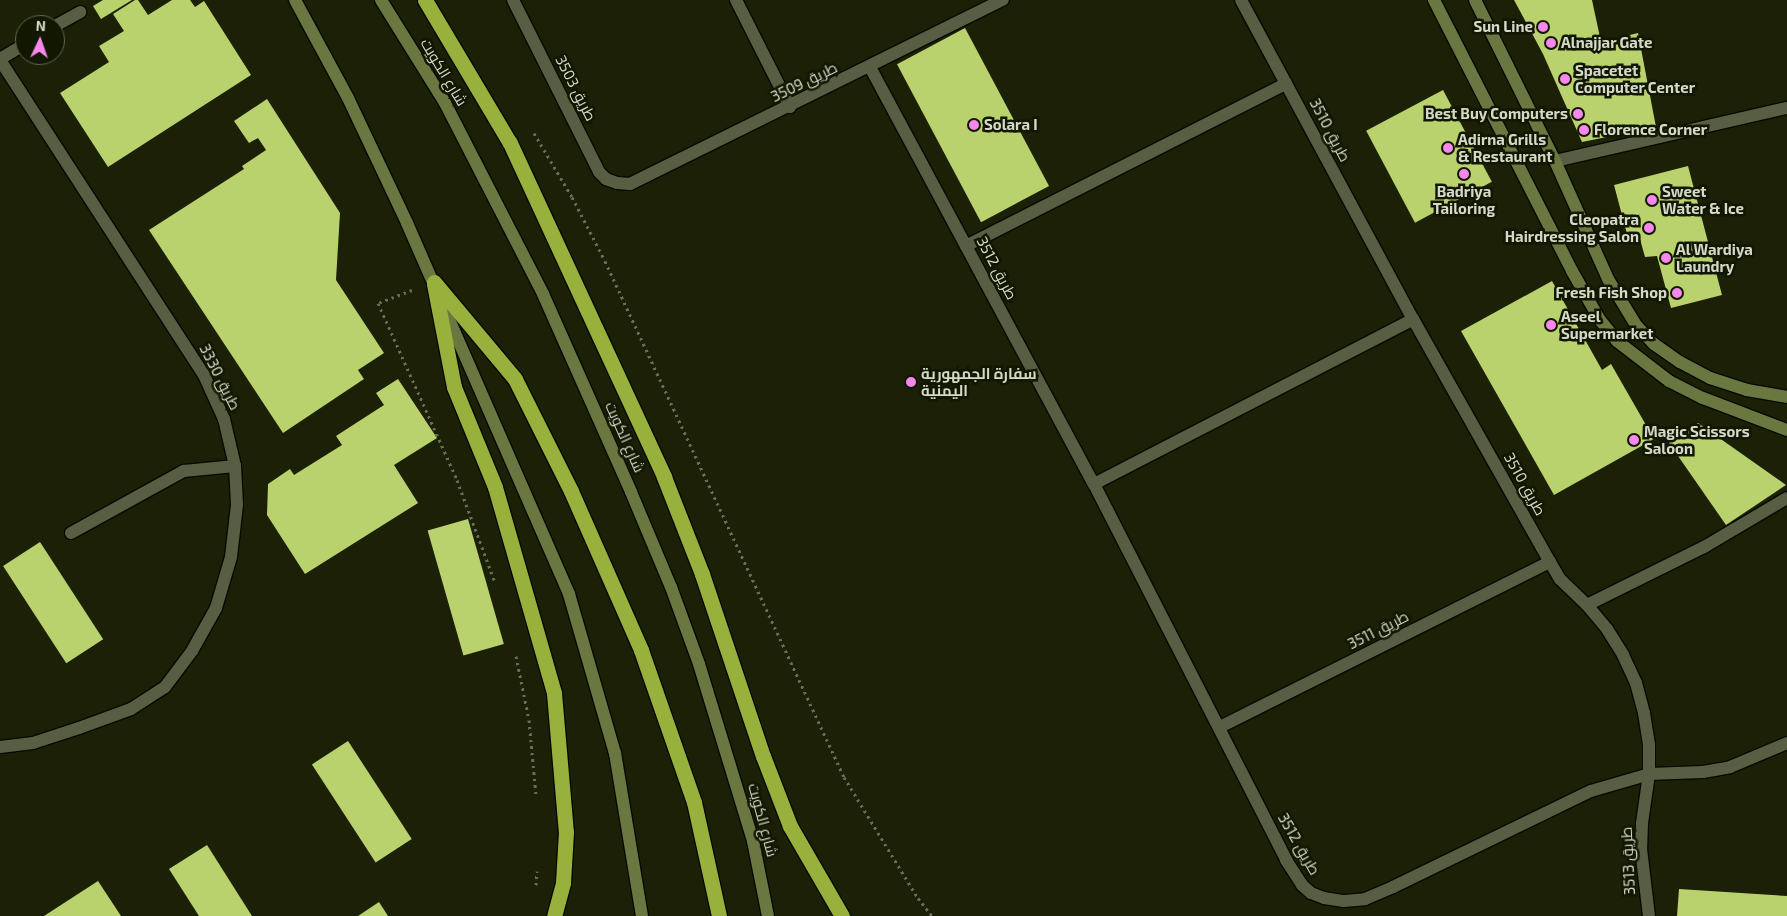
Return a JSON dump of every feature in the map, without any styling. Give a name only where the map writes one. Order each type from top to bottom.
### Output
[{"type":"highway","points":[[425,0],[510,143],[664,477],[702,574],[763,756],[790,826],[842,916]]},
{"type":"highway","points":[[434,282],[454,387],[495,487],[554,693],[566,832],[563,883],[554,916]]},
{"type":"highway","points":[[434,282],[515,379],[571,491],[641,650],[694,802],[719,916]]},
{"type":"main road","points":[[295,0],[348,98],[434,282],[569,594],[616,753],[642,916]]},
{"type":"main road","name":"شارع الكويت","points":[[381,0],[445,103],[544,294],[631,492],[671,587],[702,672],[753,841],[768,916]]},
{"type":"main road","points":[[1434,0],[1581,287],[1617,341],[1638,360],[1668,381],[1703,398],[1787,430]]},
{"type":"main road","points":[[1475,0],[1555,161],[1608,279],[1636,325],[1654,344],[1680,362],[1710,378],[1747,390],[1787,397]]},
{"type":"main road","points":[[1638,360],[1654,344]]},
{"type":"street","name":"طريق 3503","points":[[513,0],[599,172],[606,179],[617,183]]},
{"type":"street","points":[[736,0],[790,106]]},
{"type":"street","name":"طريق 3509","points":[[617,183],[630,184],[640,180],[870,68],[1003,0]]},
{"type":"street","name":"طريق 3510","points":[[1241,0],[1414,319],[1550,562],[1560,579],[1587,605],[1607,629],[1623,655],[1636,683],[1644,713],[1649,774]]},
{"type":"street","points":[[65,20],[80,12]]},
{"type":"street","points":[[0,60],[15,50]]},
{"type":"street","name":"طريق 3330","points":[[0,60],[204,375],[224,419],[235,466],[237,505],[232,556],[216,608],[192,652],[165,687],[131,709],[79,728],[33,743],[0,747]]},
{"type":"street","name":"طريق 3512","points":[[870,68],[1094,484],[1294,874],[1311,892],[1324,898],[1344,901],[1365,898],[1393,887],[1591,791],[1649,774]]},
{"type":"street","points":[[966,246],[1286,84]]},
{"type":"street","points":[[1555,161],[1787,108]]},
{"type":"street","points":[[1094,484],[1414,319]]},
{"type":"street","points":[[71,533],[184,471],[235,466]]},
{"type":"street","points":[[1587,605],[1696,551],[1787,498]]},
{"type":"street","points":[[1760,515],[1787,507]]},
{"type":"street","name":"طريق 3511","points":[[1220,728],[1550,562]]},
{"type":"street","points":[[1649,774],[1703,772],[1730,767],[1787,743]]},
{"type":"street","name":"طريق 3513","points":[[1649,774],[1642,823],[1641,849],[1649,916]]},
{"type":"path","points":[[532,128],[572,197],[605,261],[844,777],[918,898],[932,916]]},
{"type":"path","points":[[434,282],[378,303],[457,480],[498,592]]},
{"type":"path","points":[[514,647],[529,720],[536,797]]},
{"type":"path","points":[[534,892],[538,864]]},
{"type":"building","points":[[103,0],[132,0],[101,19],[93,6]]},
{"type":"building","points":[[138,0],[148,15],[172,0],[190,0],[195,7],[204,1],[251,75],[108,167],[60,93],[109,62],[99,46],[124,31],[113,14]]},
{"type":"building","points":[[1514,0],[1592,0],[1601,42],[1638,33],[1656,127],[1582,142],[1543,54]]},
{"type":"building","name":"Solara I","points":[[965,28],[1049,186],[981,222],[897,64]]},
{"type":"building","points":[[1443,90],[1492,182],[1415,223],[1366,131]]},
{"type":"building","points":[[267,99],[340,213],[336,280],[384,353],[358,370],[364,379],[283,433],[149,230],[244,169],[242,166],[266,150],[258,138],[249,143],[234,121]]},
{"type":"building","points":[[1688,166],[1722,295],[1671,308],[1657,256],[1645,257],[1638,232],[1627,234],[1614,185]]},
{"type":"building","points":[[1552,281],[1602,370],[1611,364],[1654,439],[1554,495],[1461,331]]},
{"type":"building","points":[[398,379],[437,438],[394,465],[418,503],[305,574],[267,515],[268,484],[290,469],[294,475],[342,445],[336,436],[384,405],[376,393]]},
{"type":"building","points":[[1698,423],[1786,485],[1726,525],[1669,443]]},
{"type":"building","points":[[468,519],[504,644],[463,656],[428,531]]},
{"type":"building","points":[[40,542],[103,639],[66,663],[3,566]]},
{"type":"building","points":[[348,741],[412,839],[376,863],[312,764]]},
{"type":"building","points":[[207,845],[252,916],[199,916],[169,869]]},
{"type":"building","points":[[98,881],[121,916],[44,916]]},
{"type":"building","points":[[1679,889],[1787,896],[1787,916],[1677,916]]},
{"type":"building","points":[[379,902],[388,916],[358,916]]},
{"type":"place","name":"Sun Line","points":[[1543,27]]},
{"type":"place","name":"Alnajjar Gate","points":[[1551,43]]},
{"type":"place","name":"Spacetet Computer Center","points":[[1565,79]]},
{"type":"place","name":"Best Buy Computers","points":[[1578,114]]},
{"type":"place","name":"Solara I","points":[[974,125]]},
{"type":"place","name":"Florence Corner","points":[[1584,130]]},
{"type":"place","name":"Adirna Grills & Restaurant","points":[[1448,148]]},
{"type":"place","name":"Badriya Tailoring","points":[[1464,174]]},
{"type":"place","name":"Sweet Water & Ice","points":[[1652,200]]},
{"type":"place","name":"Cleopatra Hairdressing Salon","points":[[1649,228]]},
{"type":"place","name":"Al Wardiya Laundry","points":[[1666,258]]},
{"type":"place","name":"Fresh Fish Shop","points":[[1677,293]]},
{"type":"place","name":"Aseel Supermarket","points":[[1551,325]]},
{"type":"place","name":"سفارة الجمهورية اليمنية","points":[[911,382]]},
{"type":"place","name":"Magic Scissors Saloon","points":[[1634,440]]}]
